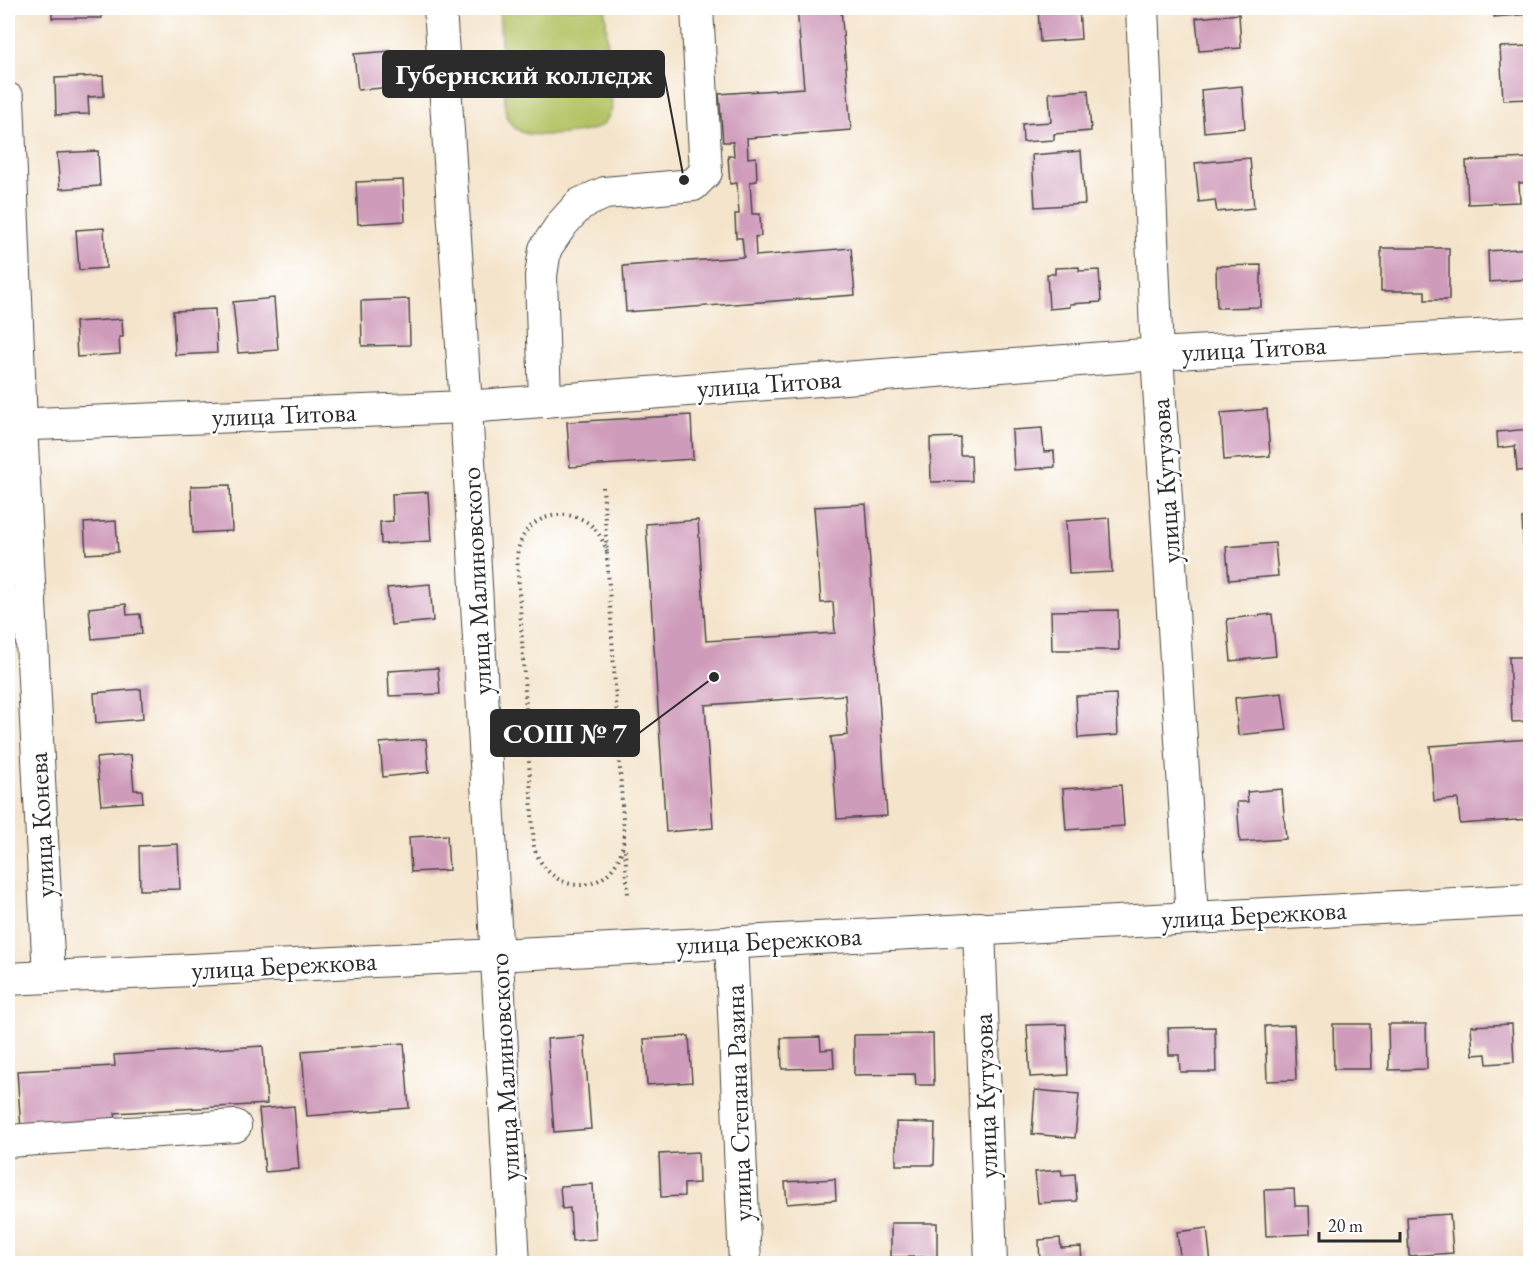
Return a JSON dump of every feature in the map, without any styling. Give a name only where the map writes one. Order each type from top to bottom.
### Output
[{"type":"street","name":"улица Малиновского","points":[[440,8],[466,407],[514,1263]]},
{"type":"street","points":[[545,400],[541,276],[545,249],[562,224],[580,204],[605,192],[693,185],[706,172],[697,8]]},
{"type":"street","name":"улица Кутузова","points":[[1142,8],[1157,354],[1192,917]]},
{"type":"street","name":"улица Конева","points":[[8,99],[14,424],[49,976]]},
{"type":"street","name":"улица Титова","points":[[14,424],[466,407],[1157,354],[1530,333]]},
{"type":"street","name":"улица Бережкова","points":[[8,979],[1530,900]]},
{"type":"street","name":"улица Кутузова","points":[[979,928],[991,1263]]},
{"type":"street","name":"улица Степана Разина","points":[[732,942],[745,1263]]},
{"type":"street","points":[[8,1141],[235,1126]]},
{"type":"path","points":[[603,487],[628,894]]},
{"type":"path","points":[[607,552],[603,540],[593,527],[581,519],[568,515],[553,516],[534,525],[520,541],[517,555],[534,848],[539,862],[548,873],[561,882],[576,885],[592,884],[607,876],[617,865],[624,850],[624,834]]},
{"type":"green space","points":[[499,8],[605,8],[612,109],[602,125],[587,131],[550,135],[529,134],[512,126],[506,116]]},
{"type":"building","points":[[52,8],[102,8],[102,18],[52,18]]},
{"type":"building","points":[[797,8],[841,8],[851,130],[747,138],[748,158],[756,157],[757,181],[750,182],[752,214],[760,214],[761,236],[755,237],[756,256],[851,248],[855,295],[626,312],[623,266],[744,257],[742,238],[736,238],[735,214],[739,214],[737,183],[730,184],[728,156],[734,156],[733,142],[723,142],[719,94],[804,88]]},
{"type":"building","points":[[1038,8],[1079,8],[1081,39],[1040,42]]},
{"type":"building","points":[[1493,8],[1530,8],[1530,14],[1494,17]]},
{"type":"building","points":[[1239,14],[1241,48],[1199,51],[1196,18]]},
{"type":"building","points":[[1530,46],[1530,99],[1503,100],[1500,47]]},
{"type":"building","points":[[391,51],[394,87],[358,90],[354,54]]},
{"type":"building","points":[[103,76],[104,96],[88,97],[89,114],[56,115],[55,78]]},
{"type":"building","points":[[1242,86],[1245,128],[1204,132],[1201,90]]},
{"type":"building","points":[[1088,90],[1091,131],[1054,134],[1054,140],[1023,142],[1022,124],[1051,122],[1049,93]]},
{"type":"building","points":[[98,151],[100,186],[60,189],[57,153]]},
{"type":"building","points":[[1081,151],[1085,204],[1035,207],[1032,155]]},
{"type":"building","points":[[1250,158],[1254,208],[1217,212],[1215,200],[1199,202],[1195,163]]},
{"type":"building","points":[[1530,158],[1530,182],[1519,183],[1520,202],[1468,204],[1466,161]]},
{"type":"building","points":[[403,180],[405,221],[358,224],[356,182]]},
{"type":"building","points":[[104,228],[106,268],[79,270],[76,230]]},
{"type":"building","points":[[1381,248],[1449,248],[1449,300],[1425,300],[1425,291],[1381,291]]},
{"type":"building","points":[[1530,248],[1530,279],[1489,282],[1488,251]]},
{"type":"building","points":[[1261,265],[1261,307],[1217,308],[1216,266]]},
{"type":"building","points":[[1079,267],[1079,271],[1099,270],[1101,302],[1070,304],[1070,307],[1049,309],[1047,274],[1055,274],[1055,268]]},
{"type":"building","points":[[274,298],[278,350],[238,353],[233,302]]},
{"type":"building","points":[[409,299],[410,345],[362,346],[361,301]]},
{"type":"building","points":[[215,309],[217,353],[175,355],[173,311]]},
{"type":"building","points":[[122,319],[123,337],[119,337],[120,354],[77,357],[75,322]]},
{"type":"building","points":[[1267,409],[1270,456],[1224,460],[1221,413]]},
{"type":"building","points":[[691,415],[693,459],[570,467],[567,422]]},
{"type":"building","points":[[1042,428],[1044,452],[1054,451],[1055,467],[1014,470],[1012,430]]},
{"type":"building","points":[[1530,429],[1530,470],[1517,471],[1515,446],[1498,448],[1497,432]]},
{"type":"building","points":[[960,437],[960,455],[971,455],[972,481],[931,482],[930,438]]},
{"type":"building","points":[[230,485],[232,531],[193,533],[191,486]]},
{"type":"building","points":[[428,492],[431,541],[381,544],[380,522],[393,521],[392,494]]},
{"type":"building","points":[[866,504],[887,816],[837,819],[831,737],[848,735],[845,695],[705,705],[713,828],[666,832],[646,524],[698,520],[706,641],[835,633],[833,602],[821,603],[814,507]]},
{"type":"building","points":[[1530,517],[1530,554],[1524,554],[1522,518]]},
{"type":"building","points":[[1109,518],[1112,572],[1069,574],[1066,521]]},
{"type":"building","points":[[116,521],[118,552],[86,554],[84,523]]},
{"type":"building","points":[[1275,543],[1278,576],[1229,580],[1226,547]]},
{"type":"building","points":[[430,584],[433,621],[391,625],[387,588]]},
{"type":"building","points":[[126,604],[127,615],[140,614],[142,634],[92,639],[89,608]]},
{"type":"building","points":[[1118,610],[1119,650],[1052,650],[1051,611]]},
{"type":"building","points":[[1272,614],[1276,656],[1231,661],[1227,619]]},
{"type":"building","points":[[1509,657],[1530,657],[1530,721],[1512,722]]},
{"type":"building","points":[[438,668],[440,694],[389,696],[388,671]]},
{"type":"building","points":[[141,689],[143,719],[96,723],[94,693]]},
{"type":"building","points":[[1282,693],[1287,730],[1238,735],[1235,698]]},
{"type":"building","points":[[1116,694],[1118,735],[1078,738],[1076,696]]},
{"type":"building","points":[[426,739],[429,772],[383,777],[380,743]]},
{"type":"building","points":[[1530,739],[1530,819],[1460,824],[1458,799],[1434,801],[1430,746]]},
{"type":"building","points":[[131,755],[134,790],[142,790],[143,802],[101,805],[96,758]]},
{"type":"building","points":[[1121,785],[1124,826],[1066,830],[1063,789]]},
{"type":"building","points":[[1282,789],[1286,839],[1240,842],[1237,802],[1248,802],[1247,792]]},
{"type":"building","points":[[447,835],[449,870],[411,872],[409,837]]},
{"type":"building","points":[[178,844],[180,889],[140,890],[139,846]]},
{"type":"building","points":[[1066,1024],[1068,1075],[1030,1077],[1027,1025]]},
{"type":"building","points":[[1333,1024],[1370,1024],[1371,1069],[1334,1069]]},
{"type":"building","points":[[1388,1024],[1426,1024],[1427,1069],[1389,1070]]},
{"type":"building","points":[[1512,1024],[1514,1062],[1487,1064],[1486,1054],[1473,1055],[1471,1026]]},
{"type":"building","points":[[1294,1025],[1296,1080],[1267,1081],[1265,1026]]},
{"type":"building","points":[[1215,1027],[1216,1072],[1180,1072],[1179,1055],[1169,1055],[1168,1028]]},
{"type":"building","points":[[933,1034],[934,1085],[916,1085],[915,1074],[854,1075],[854,1035]]},
{"type":"building","points":[[584,1036],[591,1129],[554,1132],[547,1039]]},
{"type":"building","points":[[689,1036],[692,1082],[647,1085],[644,1039]]},
{"type":"building","points":[[820,1037],[821,1050],[833,1049],[834,1068],[782,1069],[781,1038]]},
{"type":"building","points":[[404,1043],[409,1108],[307,1116],[302,1051]]},
{"type":"building","points":[[263,1046],[267,1104],[115,1113],[117,1125],[21,1130],[17,1071],[115,1066],[114,1055]]},
{"type":"building","points":[[1035,1090],[1079,1094],[1075,1138],[1032,1134]]},
{"type":"building","points":[[294,1106],[299,1169],[265,1172],[259,1109]]},
{"type":"building","points":[[896,1122],[935,1123],[934,1165],[896,1165]]},
{"type":"building","points":[[698,1152],[699,1183],[684,1184],[684,1196],[661,1197],[659,1154]]},
{"type":"building","points":[[1061,1170],[1062,1175],[1075,1174],[1077,1201],[1038,1203],[1035,1172]]},
{"type":"building","points":[[835,1179],[836,1200],[787,1204],[785,1182]]},
{"type":"building","points":[[593,1184],[596,1239],[572,1241],[570,1208],[562,1209],[560,1186]]},
{"type":"building","points":[[1294,1189],[1295,1206],[1309,1206],[1310,1234],[1266,1236],[1264,1190]]},
{"type":"building","points":[[1450,1214],[1453,1253],[1409,1256],[1407,1217]]},
{"type":"building","points":[[891,1223],[937,1223],[937,1257],[891,1257]]},
{"type":"building","points":[[1207,1228],[1211,1264],[1181,1264],[1177,1232]]},
{"type":"building","points":[[1060,1238],[1061,1248],[1081,1247],[1082,1264],[1040,1264],[1039,1240]]},
{"type":"place","name":"Губернский колледж","points":[[684,180]]},
{"type":"place","name":"СОШ № 7","points":[[714,677]]}]
